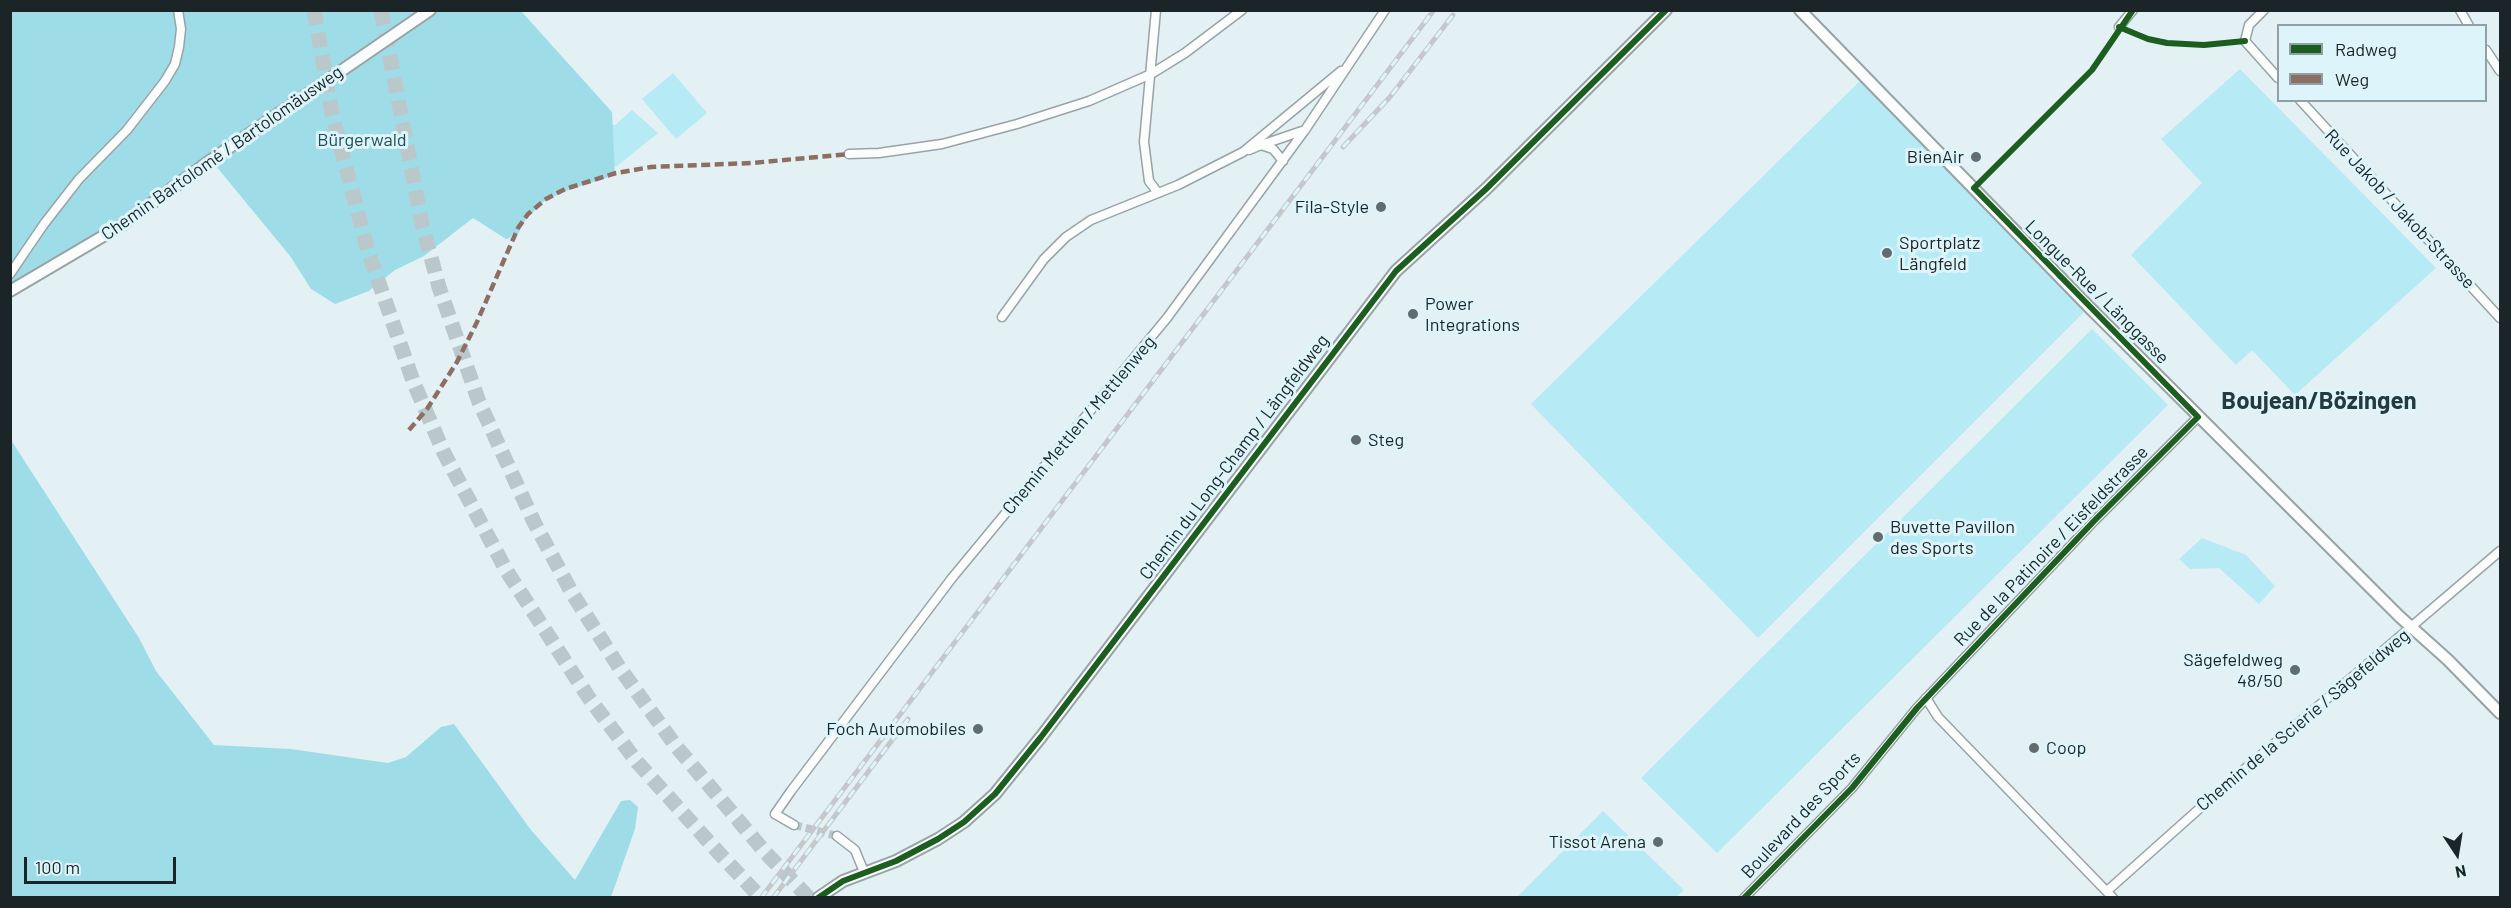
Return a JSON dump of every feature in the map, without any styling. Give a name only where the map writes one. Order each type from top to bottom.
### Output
[{"type":"street","points":[[10,274],[44,224],[79,179],[127,130],[165,81],[175,64],[179,47],[181,29],[178,10]]},
{"type":"street","name":"Chemin Bartolomé / Bartolomäusweg","points":[[10,291],[122,225],[211,160],[430,10]]},
{"type":"street","points":[[1156,10],[1144,142],[1149,181],[1158,193]]},
{"type":"street","points":[[849,154],[879,153],[942,144],[1007,127],[1089,101],[1151,74],[1185,53],[1242,10]]},
{"type":"street","name":"Chemin Mettlen / Mettlenweg","points":[[794,825],[775,814],[791,791],[952,578],[1167,318],[1305,130],[1385,10]]},
{"type":"street","name":"Chemin du Long-Champ / Längfeldweg","points":[[818,897],[843,881],[896,861],[938,838],[960,825],[995,794],[1035,745],[1391,276],[1486,189],[1666,10]]},
{"type":"street","name":"Longue-Rue / Länggasse","points":[[1800,10],[2198,417],[2500,713]]},
{"type":"street","points":[[2119,27],[2133,10]]},
{"type":"street","points":[[2264,10],[2249,25],[2245,41],[2277,77]]},
{"type":"street","points":[[2460,10],[2468,24]]},
{"type":"street","points":[[2487,52],[2500,71]]},
{"type":"street","points":[[1243,152],[1351,62]]},
{"type":"street","name":"Rue Jakob / Jakob-Strasse","points":[[2302,102],[2500,318]]},
{"type":"street","points":[[1002,317],[1044,259],[1066,237],[1091,220],[1158,193],[1243,152],[1305,130]]},
{"type":"street","points":[[1261,145],[1273,149],[1283,161]]},
{"type":"street","name":"Rue de la Patinoire / Eisfeldstrasse","points":[[1926,698],[2103,512],[2198,417]]},
{"type":"street","name":"Chemin de la Scierie / Sägefeldweg","points":[[2110,894],[2227,784],[2412,628],[2500,550]]},
{"type":"street","points":[[1926,698],[1938,717],[2110,894]]},
{"type":"street","name":"Boulevard des Sports","points":[[1744,897],[1852,788],[1926,698]]},
{"type":"street","points":[[837,836],[855,850],[864,872]]},
{"type":"shaded area","points":[[2240,69],[2436,268],[2295,395],[2252,350],[2236,365],[2131,255],[2202,183],[2161,139]]},
{"type":"shaded area","points":[[673,73],[707,113],[676,139],[642,99]]},
{"type":"shaded area","points":[[1864,77],[2089,307],[1758,638],[1531,404]]},
{"type":"shaded area","points":[[632,110],[658,133],[617,166],[564,181],[606,122],[615,125]]},
{"type":"shaded area","points":[[2092,329],[2168,405],[1717,853],[1641,778]]},
{"type":"shaded area","points":[[2202,538],[2246,555],[2275,586],[2259,604],[2219,568],[2190,569],[2179,559]]},
{"type":"shaded area","points":[[1603,811],[1684,890],[1676,897],[1517,897]]},
{"type":"green space","name":"Bürgerwald","points":[[11,11],[521,11],[612,112],[615,175],[565,191],[543,202],[526,219],[518,234],[513,233],[510,238],[506,239],[473,218],[424,256],[395,270],[369,291],[335,304],[311,289],[290,256],[211,160],[122,225],[11,291]]},
{"type":"green space","points":[[11,440],[139,638],[156,671],[214,745],[291,749],[388,763],[406,757],[441,727],[454,724],[531,830],[575,880],[621,801],[630,800],[638,807],[635,829],[611,897],[11,897]]},
{"type":"tunnel","points":[[314,10],[332,114],[368,251],[413,381],[444,453],[506,570],[589,698],[637,762],[761,898]]},
{"type":"tunnel","points":[[381,10],[422,224],[439,287],[479,402],[535,524],[572,593],[619,667],[675,745],[765,852],[809,898]]},
{"type":"tunnel","points":[[794,825],[837,836]]},
{"type":"railway","points":[[761,898],[1434,10]]},
{"type":"railway","points":[[1343,147],[1390,97],[1453,15]]},
{"type":"railway","points":[[773,898],[908,719]]},
{"type":"marked path","points":[[409,430],[427,409],[457,362],[518,228],[528,214],[546,199],[565,189],[616,173],[651,167],[752,163],[849,154]]},
{"type":"cycle path","points":[[818,898],[843,881],[896,861],[938,839],[964,822],[995,794],[1041,737],[1396,271],[1486,189],[1666,10]]},
{"type":"cycle path","points":[[1744,898],[1852,788],[1917,708],[2095,520],[2198,417],[1974,188],[2092,70],[2133,10]]},
{"type":"cycle path","points":[[2119,27],[2148,39],[2167,43],[2204,45],[2245,41]]},
{"type":"place","name":"BienAir","points":[[1976,157]]},
{"type":"place","name":"Fila-Style","points":[[1381,207]]},
{"type":"place","name":"Sportplatz Längfeld","points":[[1887,253]]},
{"type":"place","name":"Power Integrations","points":[[1413,314]]},
{"type":"place","name":"Steg","points":[[1356,440]]},
{"type":"place","name":"Buvette Pavillon des Sports","points":[[1878,537]]},
{"type":"place","name":"Sägefeldweg 48/50","points":[[2295,670]]},
{"type":"place","name":"Foch Automobiles","points":[[978,729]]},
{"type":"place","name":"Coop","points":[[2034,748]]},
{"type":"place","name":"Tissot Arena","points":[[1658,842]]},
{"type":"district","name":"Boujean/Bözingen","points":[[2319,401]]}]
